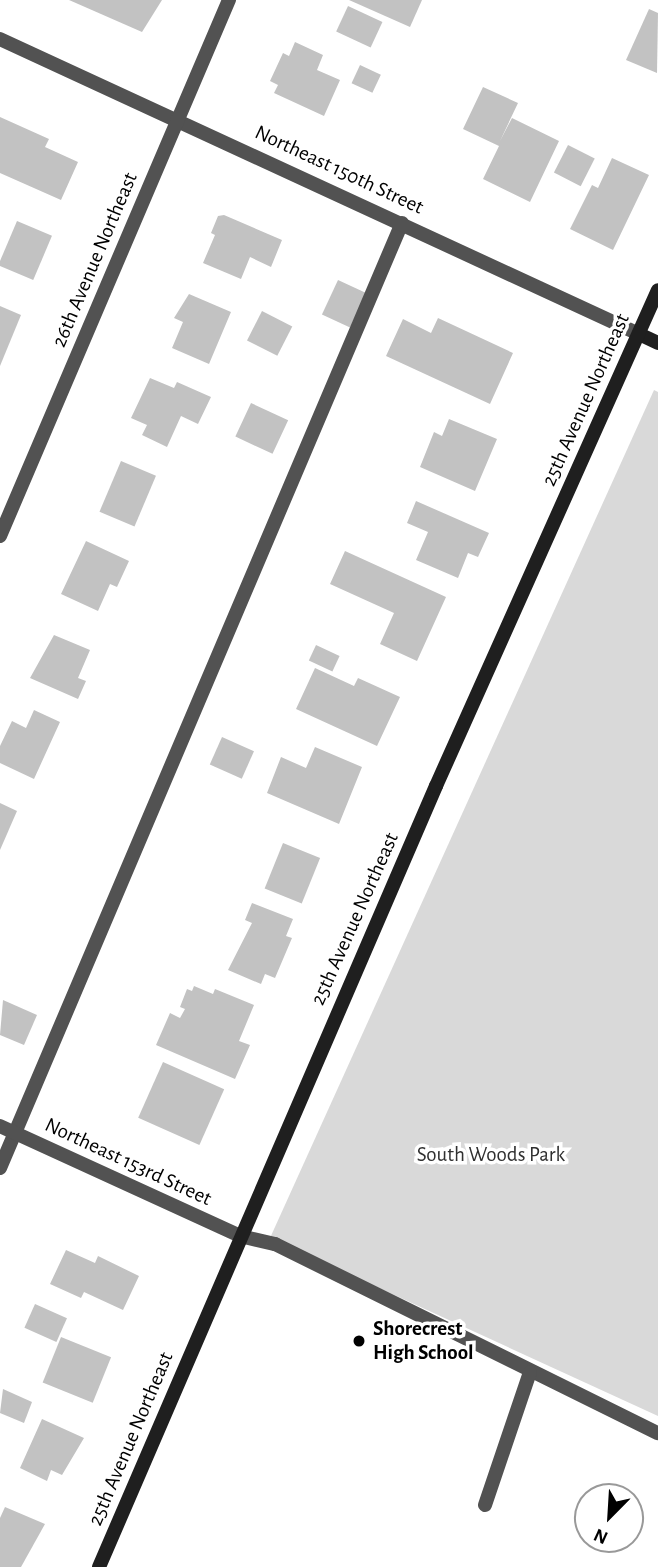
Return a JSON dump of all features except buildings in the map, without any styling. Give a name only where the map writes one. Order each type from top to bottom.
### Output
[{"type":"street","name":"26th Avenue Northeast","points":[[0,537],[229,0]]},
{"type":"street","name":"Northeast 150th Street","points":[[0,40],[658,343]]},
{"type":"street","points":[[0,1168],[402,223]]},
{"type":"street","name":"25th Avenue Northeast","points":[[99,1567],[240,1236],[658,290]]},
{"type":"street","name":"Northeast 153rd Street","points":[[0,1126],[240,1236],[275,1244],[658,1433]]},
{"type":"street","points":[[485,1505],[530,1372]]},
{"type":"green space","name":"South Woods Park","points":[[654,390],[658,392],[658,1416],[270,1238]]},
{"type":"place","name":"Shorecrest High School","points":[[359,1341]]}]
